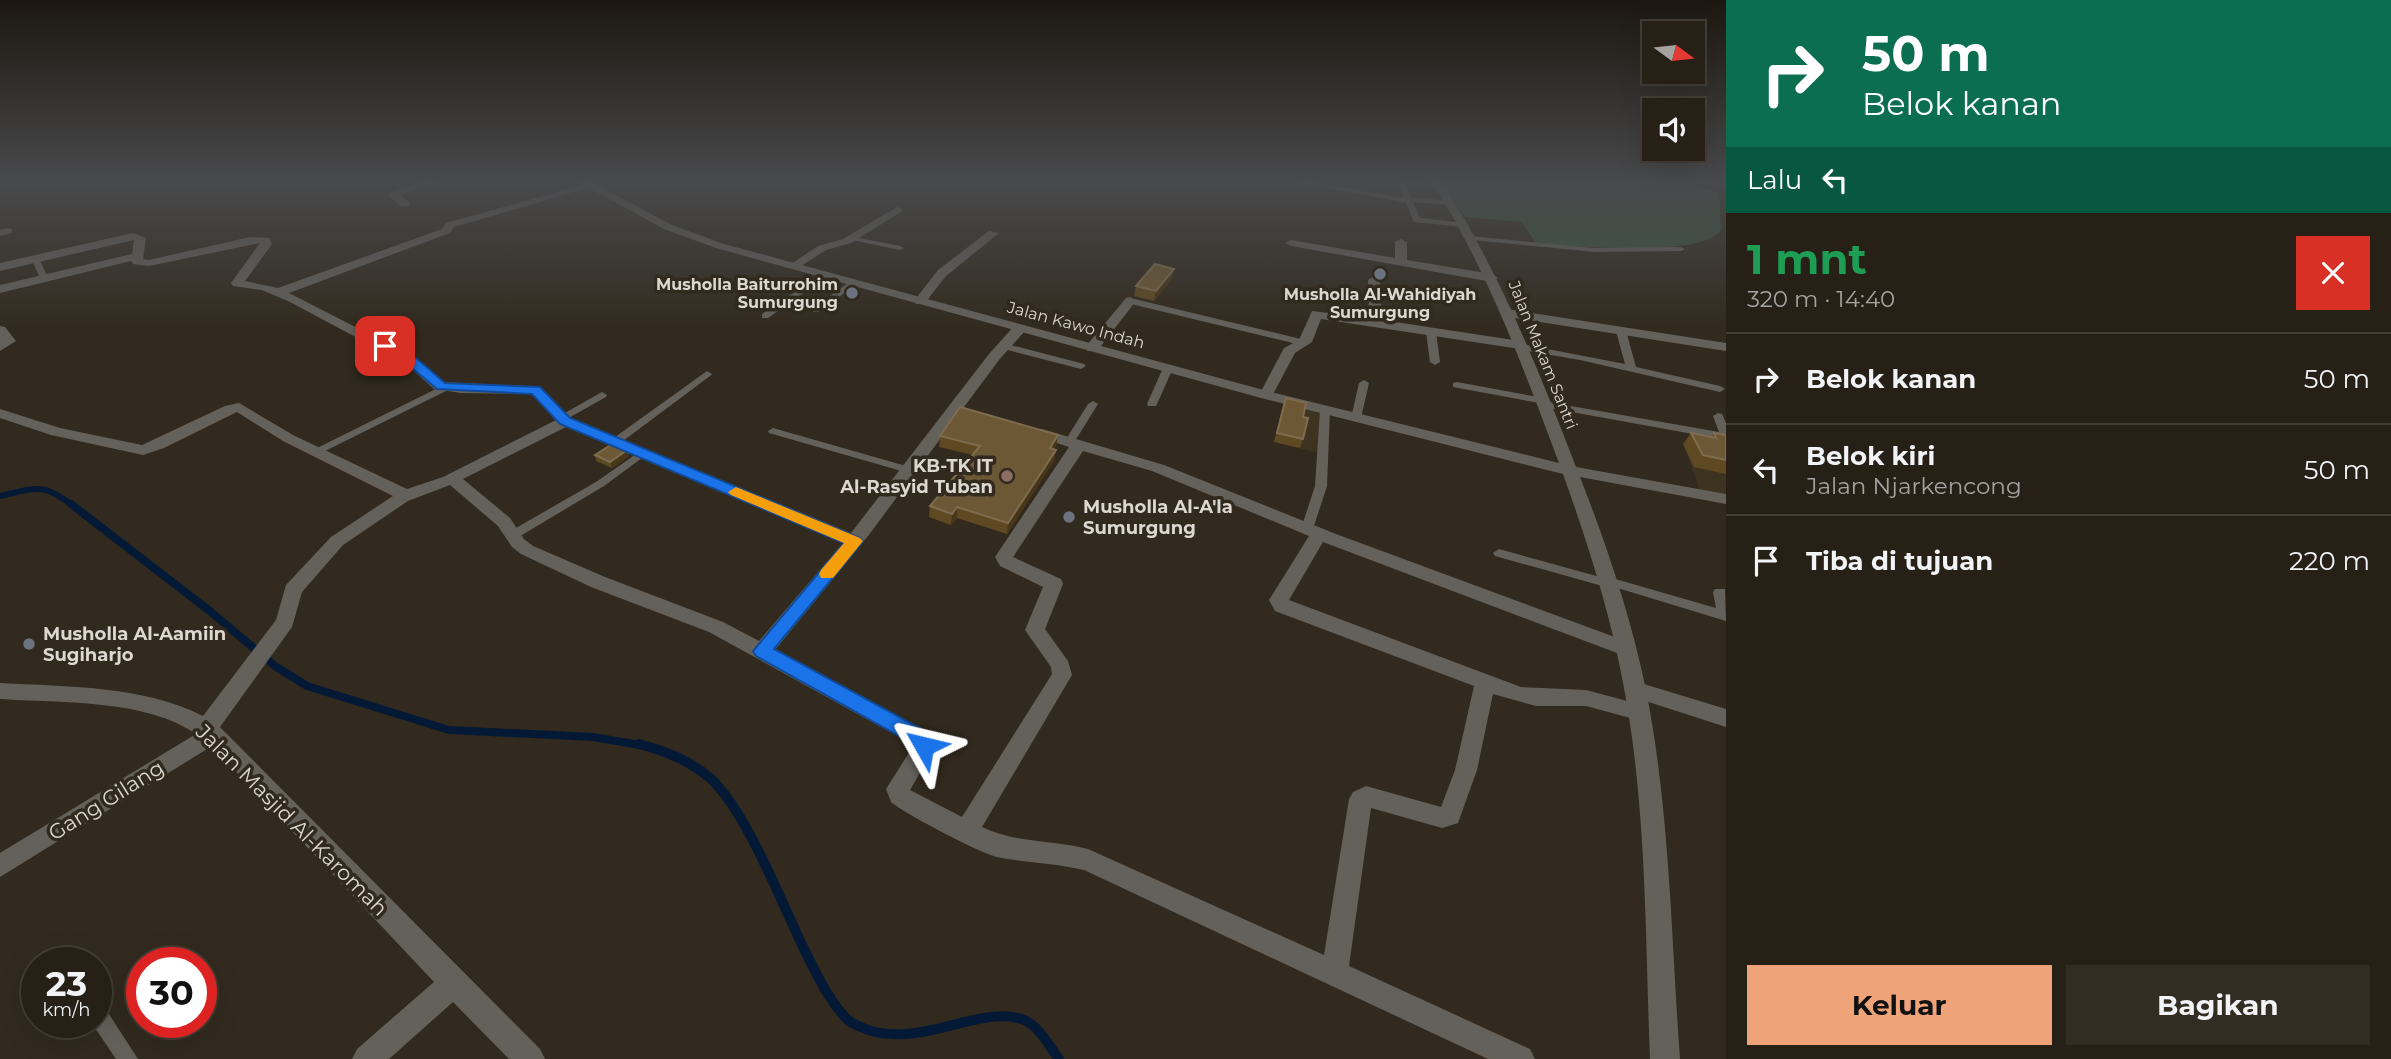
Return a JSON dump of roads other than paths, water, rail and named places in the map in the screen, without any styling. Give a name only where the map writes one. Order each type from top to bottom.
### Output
[{"type":"street","points":[[279,292],[445,231]]},
{"type":"street","name":"Jalan Kawo Indah","points":[[677,231],[919,301],[1356,418],[1572,471],[1726,499]]},
{"type":"street","points":[[794,266],[821,249],[863,231]]},
{"type":"street","name":"Jalan Makam Santri","points":[[1469,231],[1492,278],[1572,471],[1606,582],[1634,689],[1650,806],[1665,1059]]},
{"type":"street","points":[[919,301],[945,271],[993,233]]},
{"type":"street","points":[[0,267],[133,236],[140,238],[137,262],[146,264],[264,239],[266,244],[236,282],[279,292],[411,361],[436,384],[446,387],[536,390],[563,419],[855,541]]},
{"type":"street","points":[[1401,242],[1401,263]]},
{"type":"street","points":[[1291,243],[1492,278]]},
{"type":"street","points":[[0,289],[137,256]]},
{"type":"street","points":[[1374,280],[1376,323]]},
{"type":"street","points":[[1092,348],[1130,301]]},
{"type":"street","points":[[1507,313],[1726,347]]},
{"type":"street","points":[[1266,395],[1289,351],[1305,343],[1317,314],[1520,346]]},
{"type":"street","points":[[762,651],[855,541],[954,409],[1020,328]]},
{"type":"street","points":[[0,330],[9,341],[0,347]]},
{"type":"street","points":[[0,412],[56,432],[143,450],[237,407],[315,452],[405,495]]},
{"type":"street","points":[[954,409],[979,416]]},
{"type":"street","points":[[209,732],[281,628],[291,592],[328,550],[357,526],[405,495],[451,478],[563,419]]},
{"type":"street","points":[[1016,426],[1167,471],[1313,531],[1624,648]]},
{"type":"street","points":[[965,832],[1062,675],[1061,666],[1035,630],[1054,584],[1006,562],[1004,557],[1074,442]]},
{"type":"street","points":[[451,478],[504,522],[522,547],[576,573],[709,624],[920,738],[923,749],[900,786],[900,796],[965,832],[996,846],[1065,854],[1088,860],[1520,1059]]},
{"type":"street","points":[[1313,531],[1279,600],[1282,606],[1526,697],[1586,698],[1638,712]]},
{"type":"street","points":[[1334,974],[1361,799],[1368,796],[1442,818],[1450,816],[1466,770],[1485,683]]},
{"type":"street","points":[[1634,689],[1726,718]]},
{"type":"street","name":"Jalan Masjid Al-Karomah","points":[[4,694],[142,704],[174,712],[209,732],[313,836],[452,984],[530,1059]]},
{"type":"street","name":"Gang Gilang","points":[[0,866],[209,732]]},
{"type":"street","points":[[367,1059],[452,984]]},
{"type":"lane","points":[[852,238],[900,248]]},
{"type":"lane","points":[[1473,238],[1595,250],[1681,249]]},
{"type":"lane","points":[[35,258],[44,278]]},
{"type":"lane","points":[[765,316],[825,275]]},
{"type":"lane","points":[[816,310],[854,283]]},
{"type":"lane","points":[[801,291],[811,293]]},
{"type":"lane","points":[[821,296],[832,299]]},
{"type":"lane","points":[[1130,301],[1305,343]]},
{"type":"lane","points":[[1621,331],[1631,368]]},
{"type":"lane","points":[[1431,332],[1436,362]]},
{"type":"lane","points":[[1003,346],[1081,366]]},
{"type":"lane","points":[[1520,346],[1720,388]]},
{"type":"lane","points":[[1152,404],[1168,368]]},
{"type":"lane","points":[[615,442],[707,374]]},
{"type":"lane","points":[[1356,418],[1364,383]]},
{"type":"lane","points":[[1457,385],[1726,437]]},
{"type":"lane","points":[[315,452],[446,387]]},
{"type":"lane","points":[[563,419],[602,395]]},
{"type":"lane","points":[[1074,442],[1093,404]]},
{"type":"lane","points":[[1313,531],[1321,486],[1325,410]]},
{"type":"lane","points":[[1718,416],[1726,437]]},
{"type":"lane","points":[[773,431],[909,470]]},
{"type":"lane","points":[[513,535],[607,479],[642,453]]},
{"type":"lane","points":[[1499,553],[1725,616],[1720,592]]},
{"type":"lane","points":[[112,1036],[128,1059]]},
{"type":"waterway","points":[[0,496],[39,489],[54,493],[73,506]]},
{"type":"waterway","points":[[71,504],[211,612],[275,666],[307,686],[449,730],[593,737],[644,746]]},
{"type":"waterway","points":[[639,744],[644,746]]},
{"type":"waterway","points":[[644,746],[694,766],[710,778],[723,793],[750,834],[818,977],[835,1005],[849,1021],[884,1034],[905,1034],[988,1017],[1007,1016],[1024,1020],[1035,1027],[1059,1059]]},
{"type":"place","name":"Musholla Al-Wahidiyah Sumurgung","points":[[1380,274]]},
{"type":"place","name":"Musholla Baiturrohim Sumurgung","points":[[852,293]]},
{"type":"place","name":"KB-TK IT Al-Rasyid Tuban","points":[[1007,476]]},
{"type":"place","name":"Musholla Al-A'la Sumurgung","points":[[1069,517]]},
{"type":"place","name":"Musholla Al-Aamiin Sugiharjo","points":[[29,644]]}]
